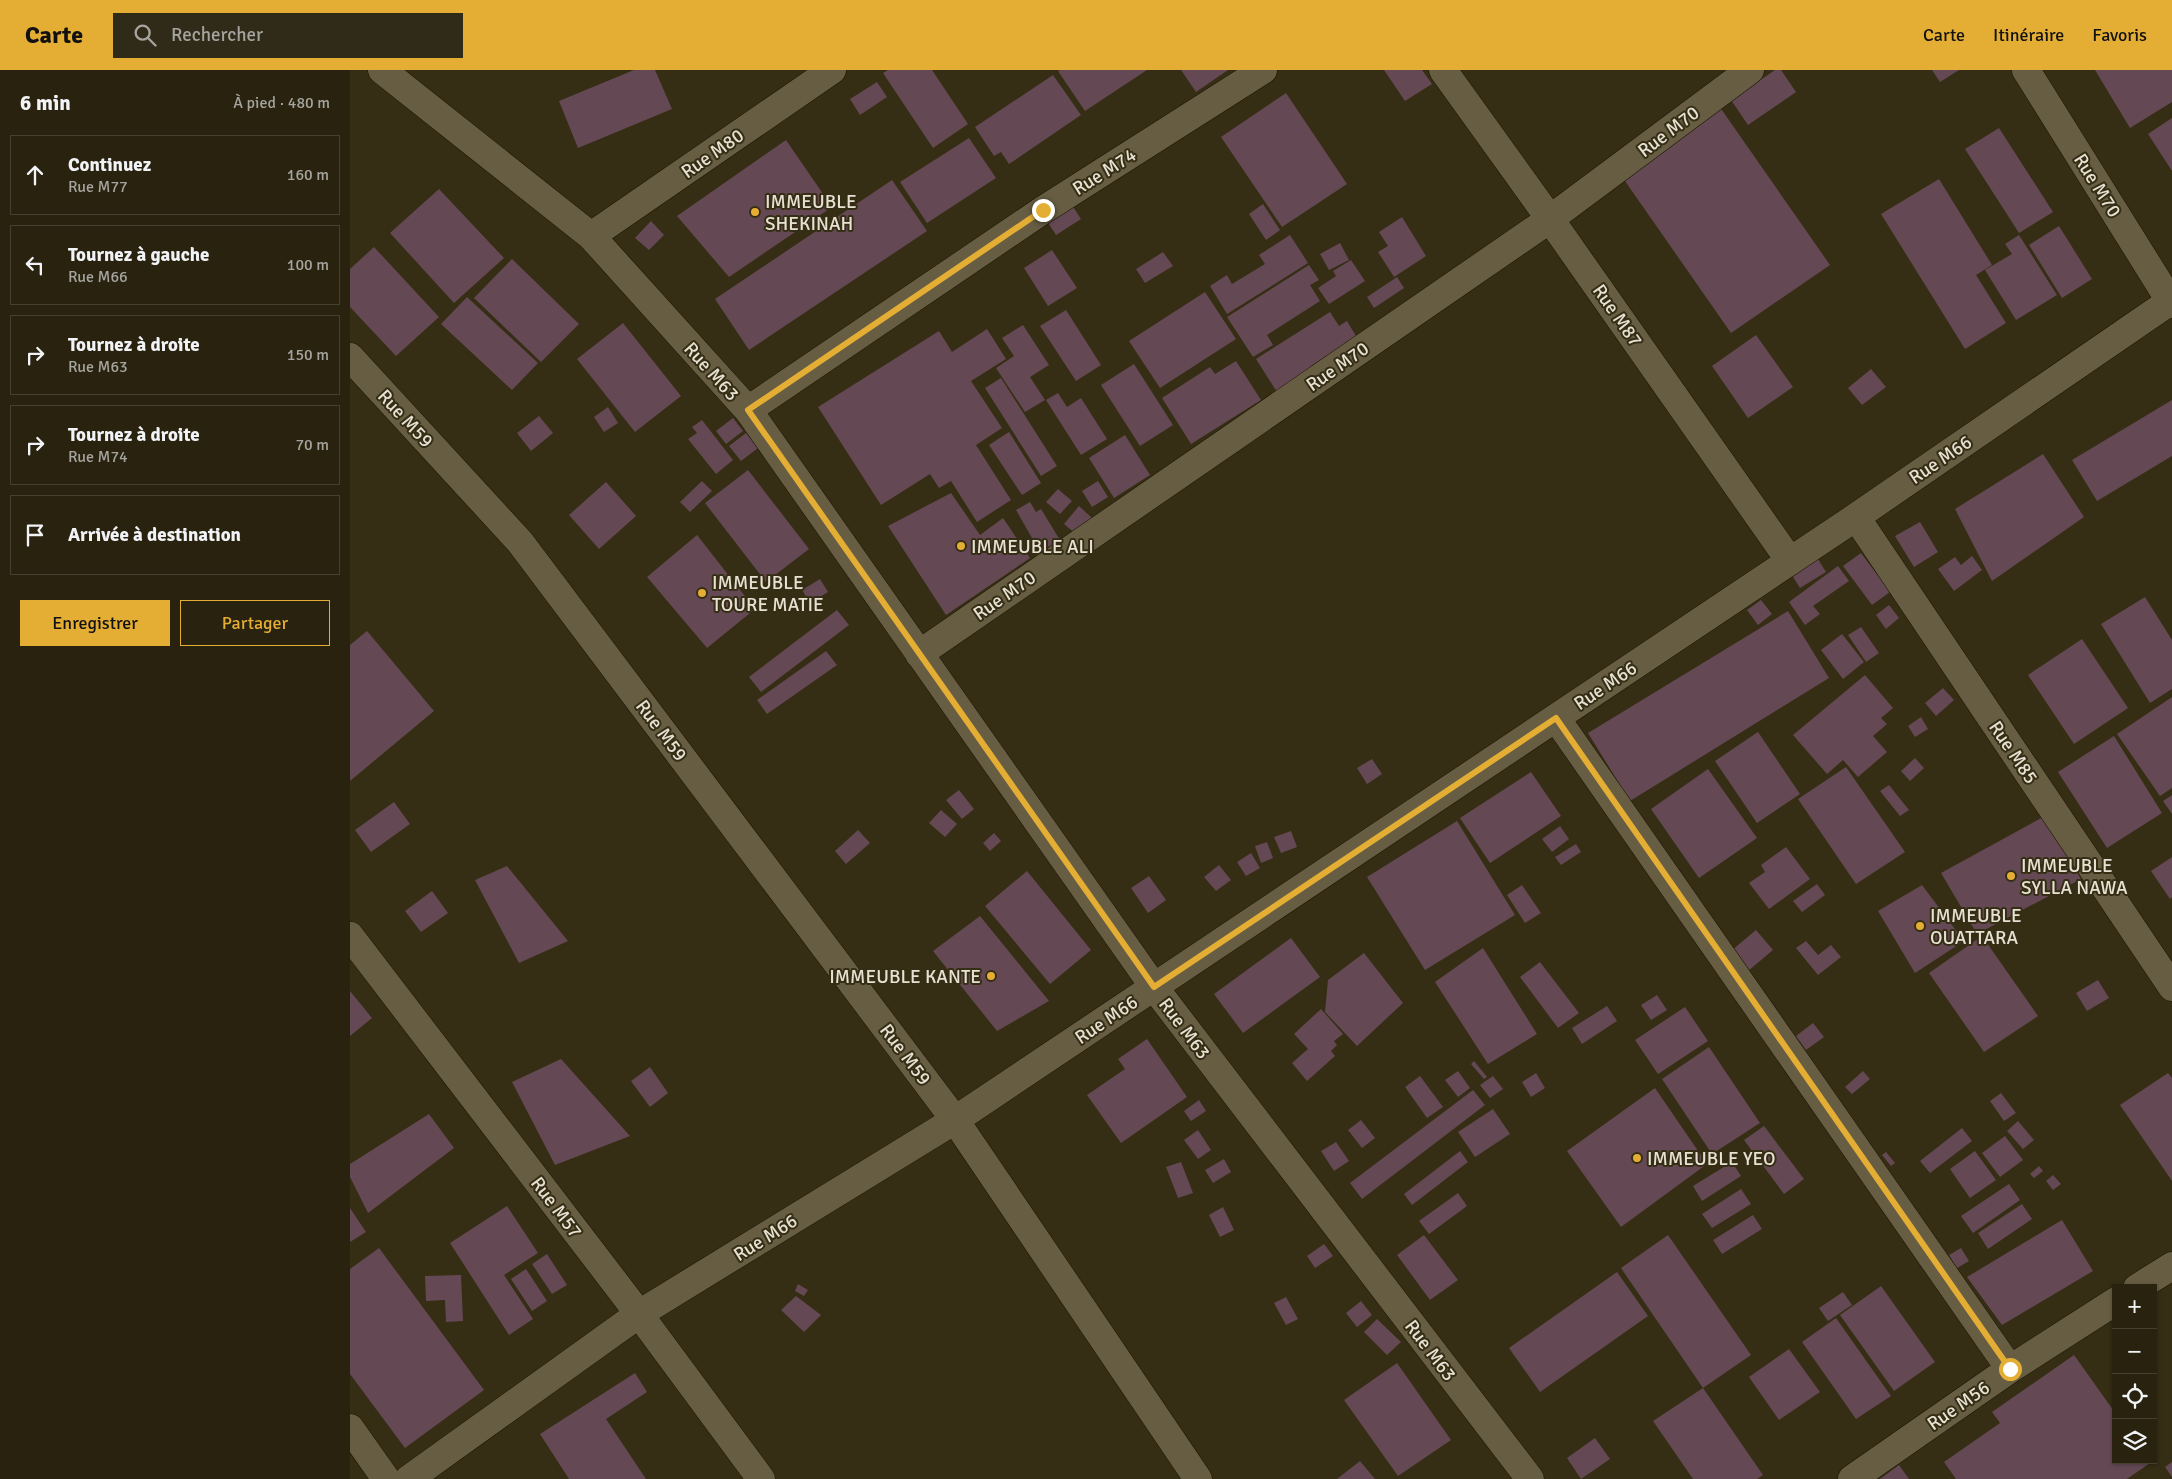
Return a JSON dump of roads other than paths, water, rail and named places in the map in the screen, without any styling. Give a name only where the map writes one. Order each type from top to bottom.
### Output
[{"type":"street","name":"Rue M63","points":[[382,70],[591,236],[748,410],[1154,987],[1530,1479]]},
{"type":"street","name":"Rue M80","points":[[591,236],[832,70]]},
{"type":"street","name":"Rue M74","points":[[748,410],[1043,210],[1263,70]]},
{"type":"street","name":"Rue M87","points":[[1443,70],[1790,561]]},
{"type":"street","name":"Rue M70","points":[[919,654],[1550,219],[1750,70]]},
{"type":"street","name":"Rue M70","points":[[2026,70],[2171,301]]},
{"type":"street","name":"Rue M66","points":[[409,1479],[639,1314],[955,1120],[1856,517],[2171,301]]},
{"type":"street","name":"Rue M59","points":[[350,357],[520,542],[955,1120],[1198,1479]]},
{"type":"street","name":"Rue M85","points":[[1856,517],[2172,987]]},
{"type":"street","points":[[1556,718],[2010,1369]]},
{"type":"street","name":"Rue M57","points":[[350,936],[639,1314],[761,1479]]},
{"type":"street","points":[[2143,1284],[2172,1266]]},
{"type":"street","name":"Rue M56","points":[[1852,1479],[2010,1369],[2112,1305]]},
{"type":"street","points":[[350,1428],[386,1479]]},
{"type":"place","name":"IMMEUBLE SHEKINAH","points":[[755,212]]},
{"type":"place","name":"IMMEUBLE ALI","points":[[961,546]]},
{"type":"place","name":"IMMEUBLE TOURE MATIE","points":[[702,593]]},
{"type":"place","name":"IMMEUBLE SYLLA NAWA","points":[[2011,876]]},
{"type":"place","name":"IMMEUBLE OUATTARA","points":[[1920,926]]},
{"type":"place","name":"IMMEUBLE KANTE","points":[[991,976]]},
{"type":"place","name":"IMMEUBLE YEO","points":[[1637,1158]]}]
